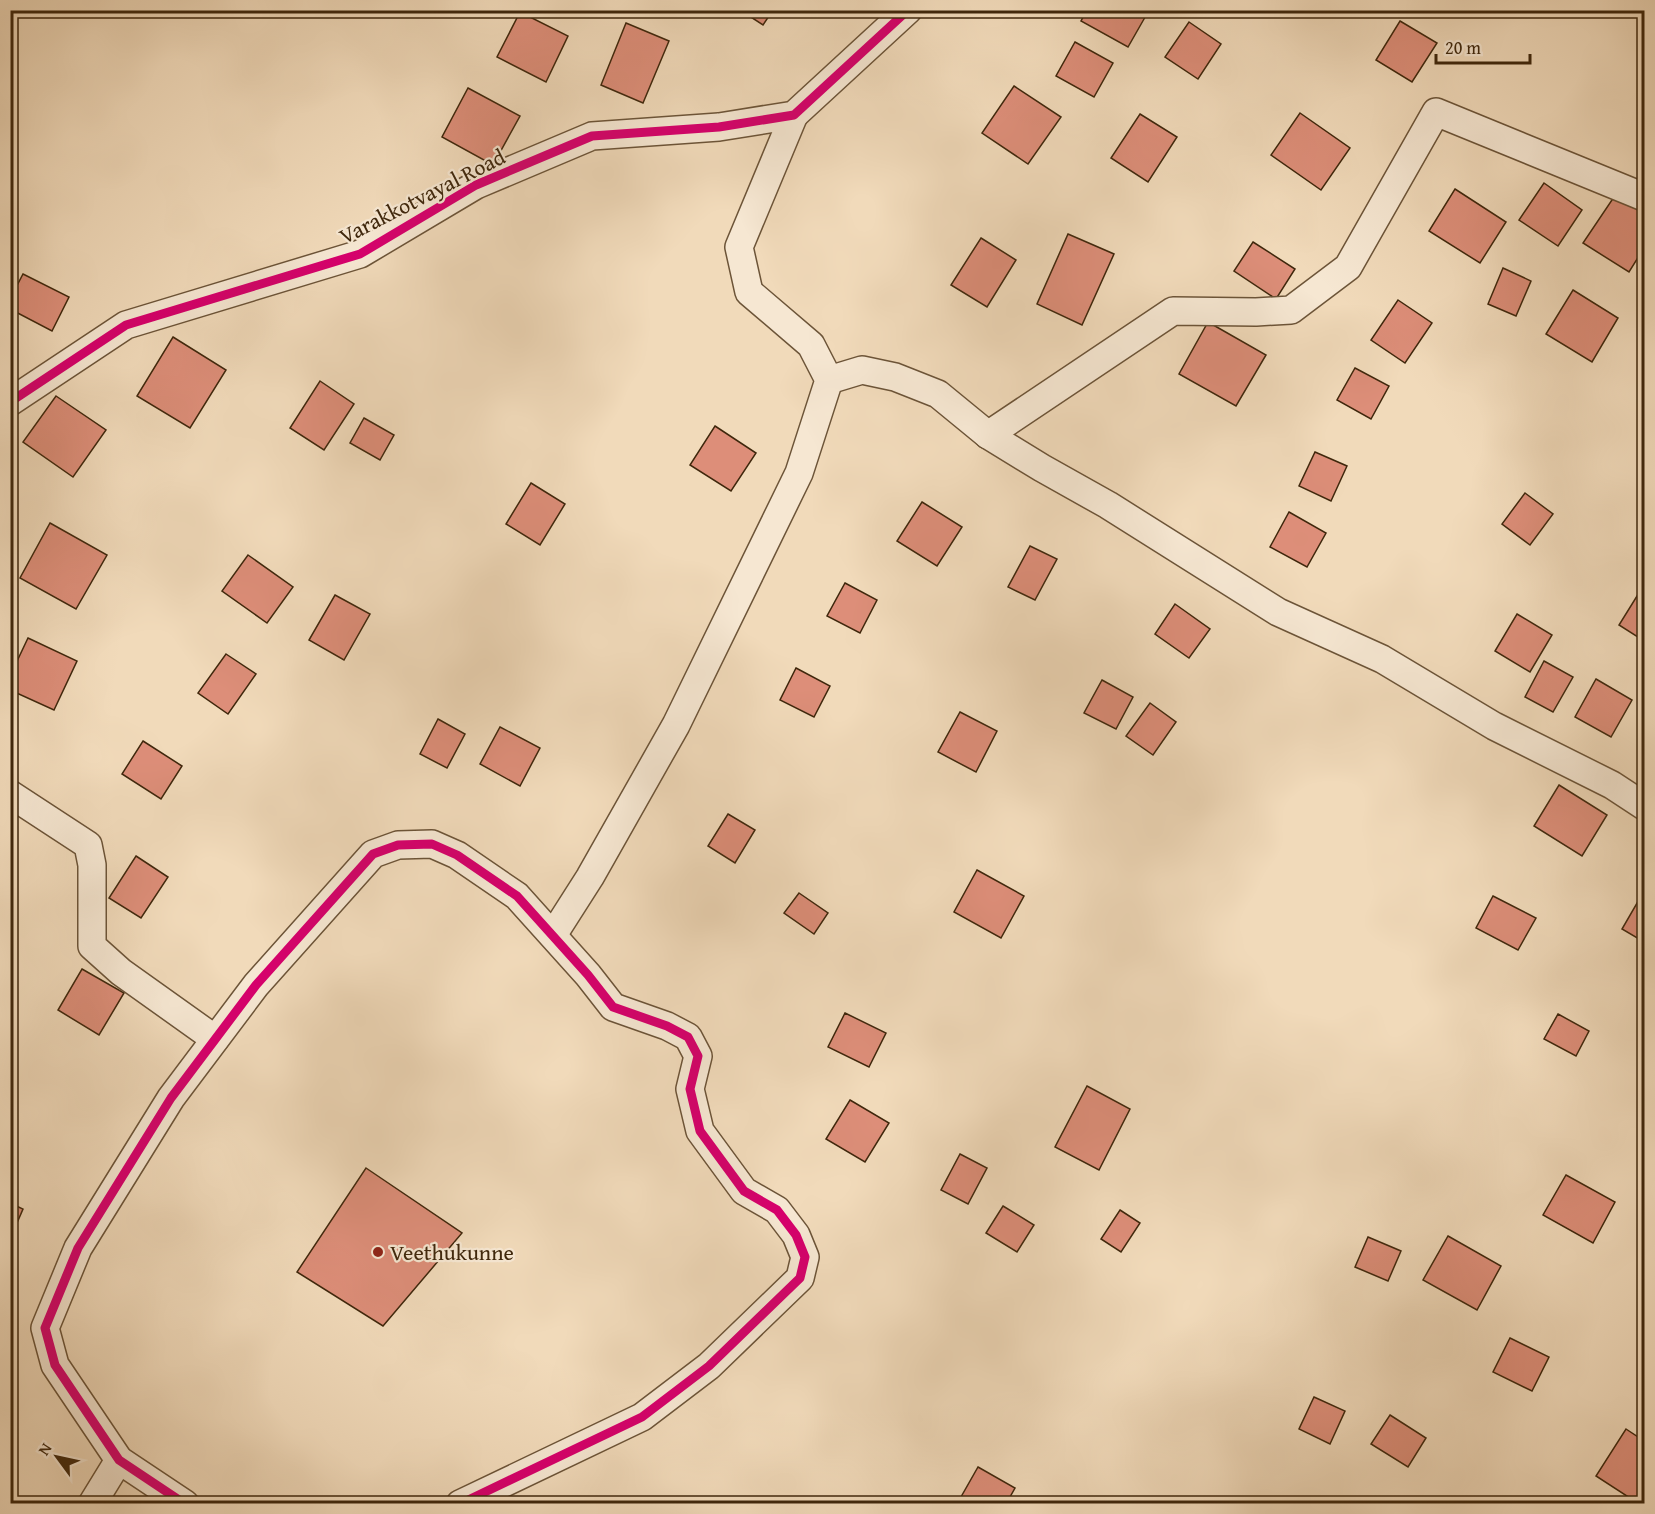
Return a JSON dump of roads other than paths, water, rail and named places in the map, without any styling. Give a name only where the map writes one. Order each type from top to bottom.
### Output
[{"type":"street","points":[[553,935],[590,877],[676,725],[799,473],[829,380],[811,345],[749,292],[739,247],[794,115],[908,10]]},
{"type":"street","points":[[988,435],[1173,311],[1291,310],[1348,267],[1436,112],[1644,197]]},
{"type":"street","name":"Varakkotvayal Road","points":[[10,402],[126,325],[360,254],[476,185],[592,136],[719,127],[794,115]]},
{"type":"street","points":[[829,380],[862,370],[895,377],[938,394],[988,435],[1108,505],[1278,612],[1382,659],[1494,726],[1612,785],[1644,806]]},
{"type":"street","points":[[10,794],[88,845],[92,865],[92,946],[121,972],[215,1039]]},
{"type":"street","points":[[185,1503],[118,1460],[55,1365],[45,1328],[78,1248],[171,1098],[256,985],[373,854],[398,845],[432,844],[457,855],[518,896],[588,975],[613,1007],[667,1026],[688,1037],[698,1056],[690,1089],[700,1131],[744,1191],[777,1210],[796,1235],[805,1257],[800,1278],[709,1366],[642,1418],[460,1503]]},
{"type":"street","points":[[92,1503],[118,1460]]},
{"type":"place","name":"Veethukunne","points":[[378,1252]]}]
